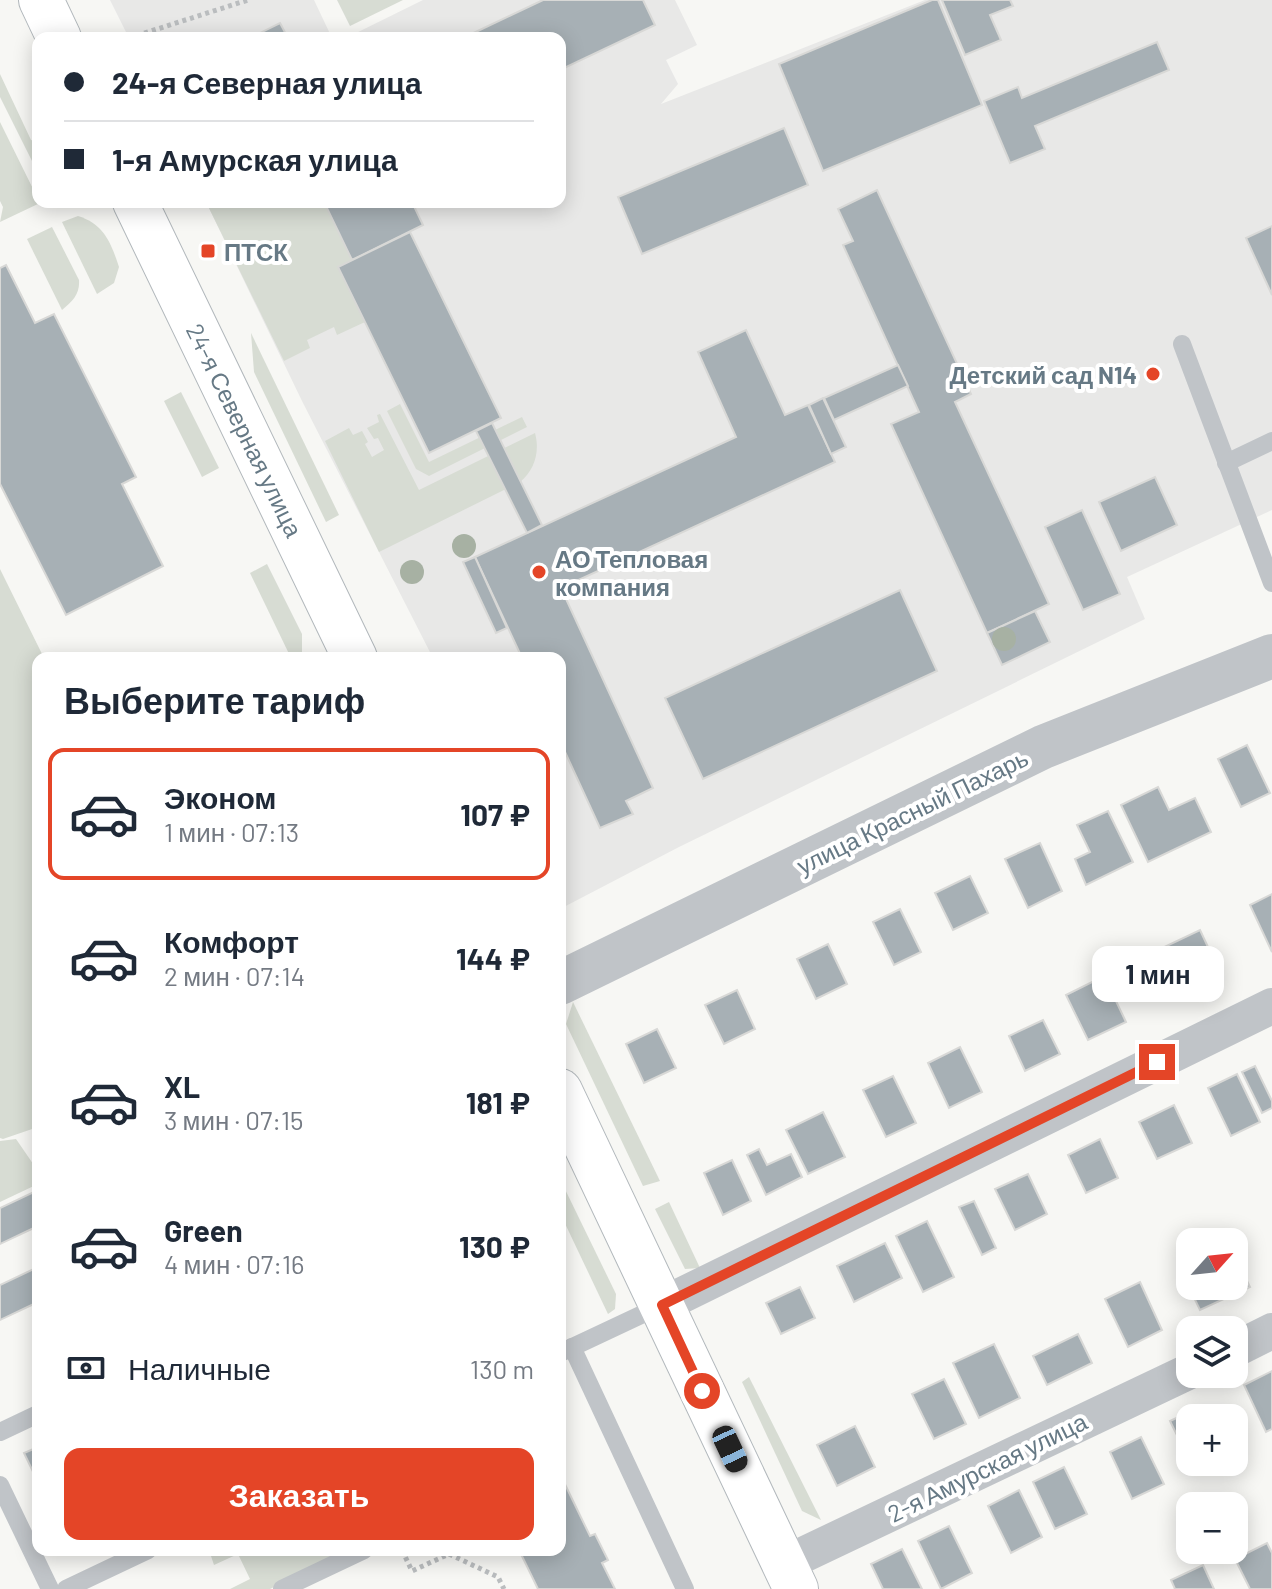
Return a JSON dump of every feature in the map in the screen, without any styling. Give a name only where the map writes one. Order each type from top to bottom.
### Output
[{"type":"main road","points":[[41,0],[56,32]]},
{"type":"main road","name":"24-я Северная улица","points":[[138,208],[352,652]]},
{"type":"main road","points":[[566,1104],[790,1576]]},
{"type":"street","name":"улица Красный Пахарь","points":[[566,980],[1043,747],[1272,656]]},
{"type":"street","points":[[662,1305],[1272,1006]]},
{"type":"street","points":[[1248,1343],[1272,1331]]},
{"type":"street","name":"2-я Амурская улица","points":[[790,1576],[1176,1378]]},
{"type":"lane","points":[[1182,344],[1272,583]]},
{"type":"lane","points":[[1226,463],[1272,441]]},
{"type":"lane","points":[[662,1305],[566,1350],[685,1589]]},
{"type":"lane","points":[[0,1432],[32,1417]]},
{"type":"lane","points":[[0,1485],[32,1552]]},
{"type":"lane","points":[[34,1556],[50,1589]]},
{"type":"lane","points":[[66,1589],[135,1556]]},
{"type":"lane","points":[[282,1589],[351,1556]]},
{"type":"path","points":[[148,32],[248,0]]},
{"type":"path","points":[[405,1556],[412,1571],[445,1556]]},
{"type":"path","points":[[453,1556],[498,1577],[504,1589]]},
{"type":"shaded area","points":[[110,0],[314,0],[329,32],[126,32]]},
{"type":"shaded area","points":[[337,0],[403,0],[350,26]]},
{"type":"shaded area","points":[[423,0],[675,0],[697,45],[666,60],[678,84],[661,104],[925,0],[1272,0],[1272,510],[1127,577],[1145,619],[679,847],[566,906],[566,652],[430,652],[302,401],[209,208],[566,208],[566,32],[358,32]]},
{"type":"shaded area","points":[[0,74],[32,140],[32,161],[0,97]]},
{"type":"shaded area","points":[[0,122],[32,187],[32,207],[0,222],[3,207],[0,201]]},
{"type":"shaded area","points":[[209,208],[327,208],[352,260],[338,267],[365,322],[337,335],[334,327],[307,340],[310,348],[284,361]]},
{"type":"shaded area","points":[[78,216],[100,229],[119,267],[114,283],[97,294],[62,222]]},
{"type":"shaded area","points":[[52,227],[79,280],[75,297],[62,310],[27,239]]},
{"type":"shaded area","points":[[251,333],[339,515],[326,522],[254,372]]},
{"type":"shaded area","points":[[181,392],[219,468],[202,477],[164,401]]},
{"type":"shaded area","points":[[400,404],[429,462],[522,417],[527,427],[429,476],[416,469],[387,411]]},
{"type":"shaded area","points":[[380,414],[419,490],[535,433],[535,460],[520,482],[379,552],[325,441],[349,428],[353,435],[362,431],[372,457],[384,450],[378,438],[374,439],[367,428],[379,422],[377,415]]},
{"type":"shaded area","points":[[267,564],[302,634],[302,652],[288,652],[250,573]]},
{"type":"shaded area","points":[[0,569],[41,652],[32,652],[32,1129],[0,1138]]},
{"type":"shaded area","points":[[573,1002],[660,1181],[643,1186],[566,1024]]},
{"type":"shaded area","points":[[16,1139],[32,1162],[32,1187],[0,1202],[0,1141]]},
{"type":"shaded area","points":[[566,1191],[616,1294],[615,1309],[608,1314],[566,1226]]},
{"type":"shaded area","points":[[669,1202],[700,1268],[685,1269],[655,1209]]},
{"type":"shaded area","points":[[749,1377],[821,1520],[802,1511],[742,1382]]},
{"type":"shaded area","points":[[211,1556],[234,1556],[214,1565]]},
{"type":"shaded area","points":[[239,1556],[339,1556],[270,1589],[230,1589],[250,1579]]},
{"type":"building","points":[[543,0],[643,0],[655,25],[566,67],[566,32],[476,32]]},
{"type":"building","points":[[938,0],[982,105],[823,171],[779,64]]},
{"type":"building","points":[[942,0],[1010,0],[1013,6],[990,15],[1001,40],[965,55]]},
{"type":"building","points":[[280,23],[285,32],[262,32]]},
{"type":"building","points":[[1157,42],[1169,70],[1035,126],[1045,149],[1010,163],[984,101],[1018,87],[1022,98]]},
{"type":"building","points":[[784,128],[808,185],[642,254],[618,197]]},
{"type":"building","points":[[877,190],[971,394],[955,402],[1049,604],[987,633],[891,424],[919,412],[843,245],[853,241],[838,209]]},
{"type":"building","points":[[327,208],[415,208],[423,225],[352,260]]},
{"type":"building","points":[[1272,226],[1272,295],[1246,238]]},
{"type":"building","points":[[410,232],[501,418],[429,453],[338,267]]},
{"type":"building","points":[[6,265],[35,323],[54,314],[136,477],[122,484],[163,566],[66,615],[0,484],[0,268]]},
{"type":"building","name":"АО Тепловая компания","points":[[746,330],[785,415],[808,405],[835,462],[561,588],[653,788],[626,801],[633,814],[600,828],[566,754],[566,652],[519,652],[475,557],[736,437],[698,352]]},
{"type":"building","points":[[898,365],[908,386],[834,420],[824,398]]},
{"type":"building","points":[[823,398],[846,447],[831,454],[809,405]]},
{"type":"building","points":[[492,423],[542,525],[527,533],[476,431]]},
{"type":"building","points":[[1155,477],[1177,525],[1121,551],[1099,502]]},
{"type":"building","points":[[1082,510],[1120,594],[1083,610],[1045,527]]},
{"type":"building","name":"АО Тепловая компания","points":[[475,557],[507,628],[496,633],[463,562]]},
{"type":"building","points":[[900,590],[937,671],[703,779],[665,698]]},
{"type":"building","points":[[1035,611],[1050,642],[1002,665],[987,633]]},
{"type":"building","points":[[1247,745],[1270,793],[1241,807],[1218,759]]},
{"type":"building","points":[[1158,787],[1169,810],[1195,798],[1211,832],[1148,862],[1121,805]]},
{"type":"building","points":[[1108,811],[1133,862],[1086,885],[1075,859],[1090,852],[1077,825]]},
{"type":"building","points":[[1040,843],[1062,891],[1028,908],[1005,859]]},
{"type":"building","points":[[970,876],[988,913],[953,930],[935,893]]},
{"type":"building","points":[[1272,894],[1272,952],[1250,905]]},
{"type":"building","points":[[900,909],[921,952],[894,965],[873,922]]},
{"type":"building","points":[[1200,930],[1222,977],[1181,997],[1173,981],[1152,991],[1137,960]]},
{"type":"building","points":[[828,944],[847,984],[816,999],[797,959]]},
{"type":"building","points":[[1104,976],[1126,1022],[1088,1040],[1066,995]]},
{"type":"building","points":[[737,990],[755,1029],[724,1044],[705,1005]]},
{"type":"building","points":[[1043,1020],[1060,1054],[1025,1071],[1009,1036]]},
{"type":"building","points":[[657,1029],[676,1068],[644,1083],[626,1044]]},
{"type":"building","points":[[960,1047],[982,1092],[949,1108],[928,1063]]},
{"type":"building","points":[[1255,1066],[1272,1101],[1272,1108],[1262,1113],[1242,1072]]},
{"type":"building","points":[[1237,1074],[1260,1122],[1231,1136],[1208,1088]]},
{"type":"building","points":[[893,1076],[916,1123],[886,1137],[863,1090]]},
{"type":"building","points":[[1174,1105],[1192,1143],[1157,1159],[1139,1122]]},
{"type":"building","points":[[823,1112],[845,1157],[808,1174],[786,1130]]},
{"type":"building","points":[[1100,1139],[1118,1178],[1086,1193],[1068,1155]]},
{"type":"building","points":[[759,1149],[767,1165],[791,1154],[802,1177],[766,1195],[747,1155]]},
{"type":"building","points":[[732,1160],[751,1201],[723,1215],[704,1173]]},
{"type":"building","points":[[1028,1174],[1047,1214],[1015,1230],[995,1189]]},
{"type":"building","points":[[32,1193],[32,1229],[0,1244],[0,1208]]},
{"type":"building","points":[[974,1201],[996,1248],[982,1255],[959,1207]]},
{"type":"building","points":[[927,1221],[954,1277],[923,1292],[896,1236]]},
{"type":"building","points":[[885,1243],[902,1278],[854,1302],[837,1266]]},
{"type":"building","points":[[32,1270],[32,1305],[0,1320],[0,1285]]},
{"type":"building","points":[[1140,1282],[1162,1330],[1128,1347],[1105,1299]]},
{"type":"building","points":[[800,1287],[815,1318],[781,1334],[766,1303]]},
{"type":"building","points":[[1195,1300],[1222,1300],[1200,1310]]},
{"type":"building","points":[[1078,1334],[1092,1363],[1047,1385],[1033,1356]]},
{"type":"building","points":[[994,1344],[1020,1398],[979,1418],[953,1363]]},
{"type":"building","points":[[1272,1371],[1272,1429],[1266,1432],[1245,1388],[1248,1383]]},
{"type":"building","points":[[944,1379],[966,1424],[934,1439],[912,1394]]},
{"type":"building","points":[[1176,1418],[1176,1433],[1170,1421]]},
{"type":"building","points":[[855,1426],[875,1467],[837,1486],[817,1445]]},
{"type":"building","points":[[1141,1437],[1164,1484],[1132,1499],[1110,1452]]},
{"type":"building","points":[[32,1450],[32,1470],[24,1453]]},
{"type":"building","points":[[1064,1467],[1087,1514],[1055,1529],[1033,1482]]},
{"type":"building","points":[[566,1486],[590,1536],[595,1534],[608,1560],[602,1563],[615,1589],[538,1589],[522,1556],[566,1556]]},
{"type":"building","points":[[1019,1490],[1042,1537],[1011,1553],[988,1506]]},
{"type":"building","points":[[949,1526],[972,1573],[941,1589],[918,1541]]},
{"type":"building","points":[[1267,1543],[1272,1553],[1272,1589],[1250,1589],[1238,1564],[1248,1564],[1248,1552]]},
{"type":"building","points":[[902,1549],[922,1589],[883,1589],[871,1564]]},
{"type":"building","points":[[1203,1565],[1214,1589],[1175,1589],[1171,1580]]},
{"type":"place","name":"ПТСК","points":[[208,251]]},
{"type":"place","name":"Детский сад N14","points":[[1153,374]]},
{"type":"place","name":"АО Тепловая компания","points":[[539,572]]},
{"type":"route","points":[[702,1391],[662,1305],[1157,1062]]}]
